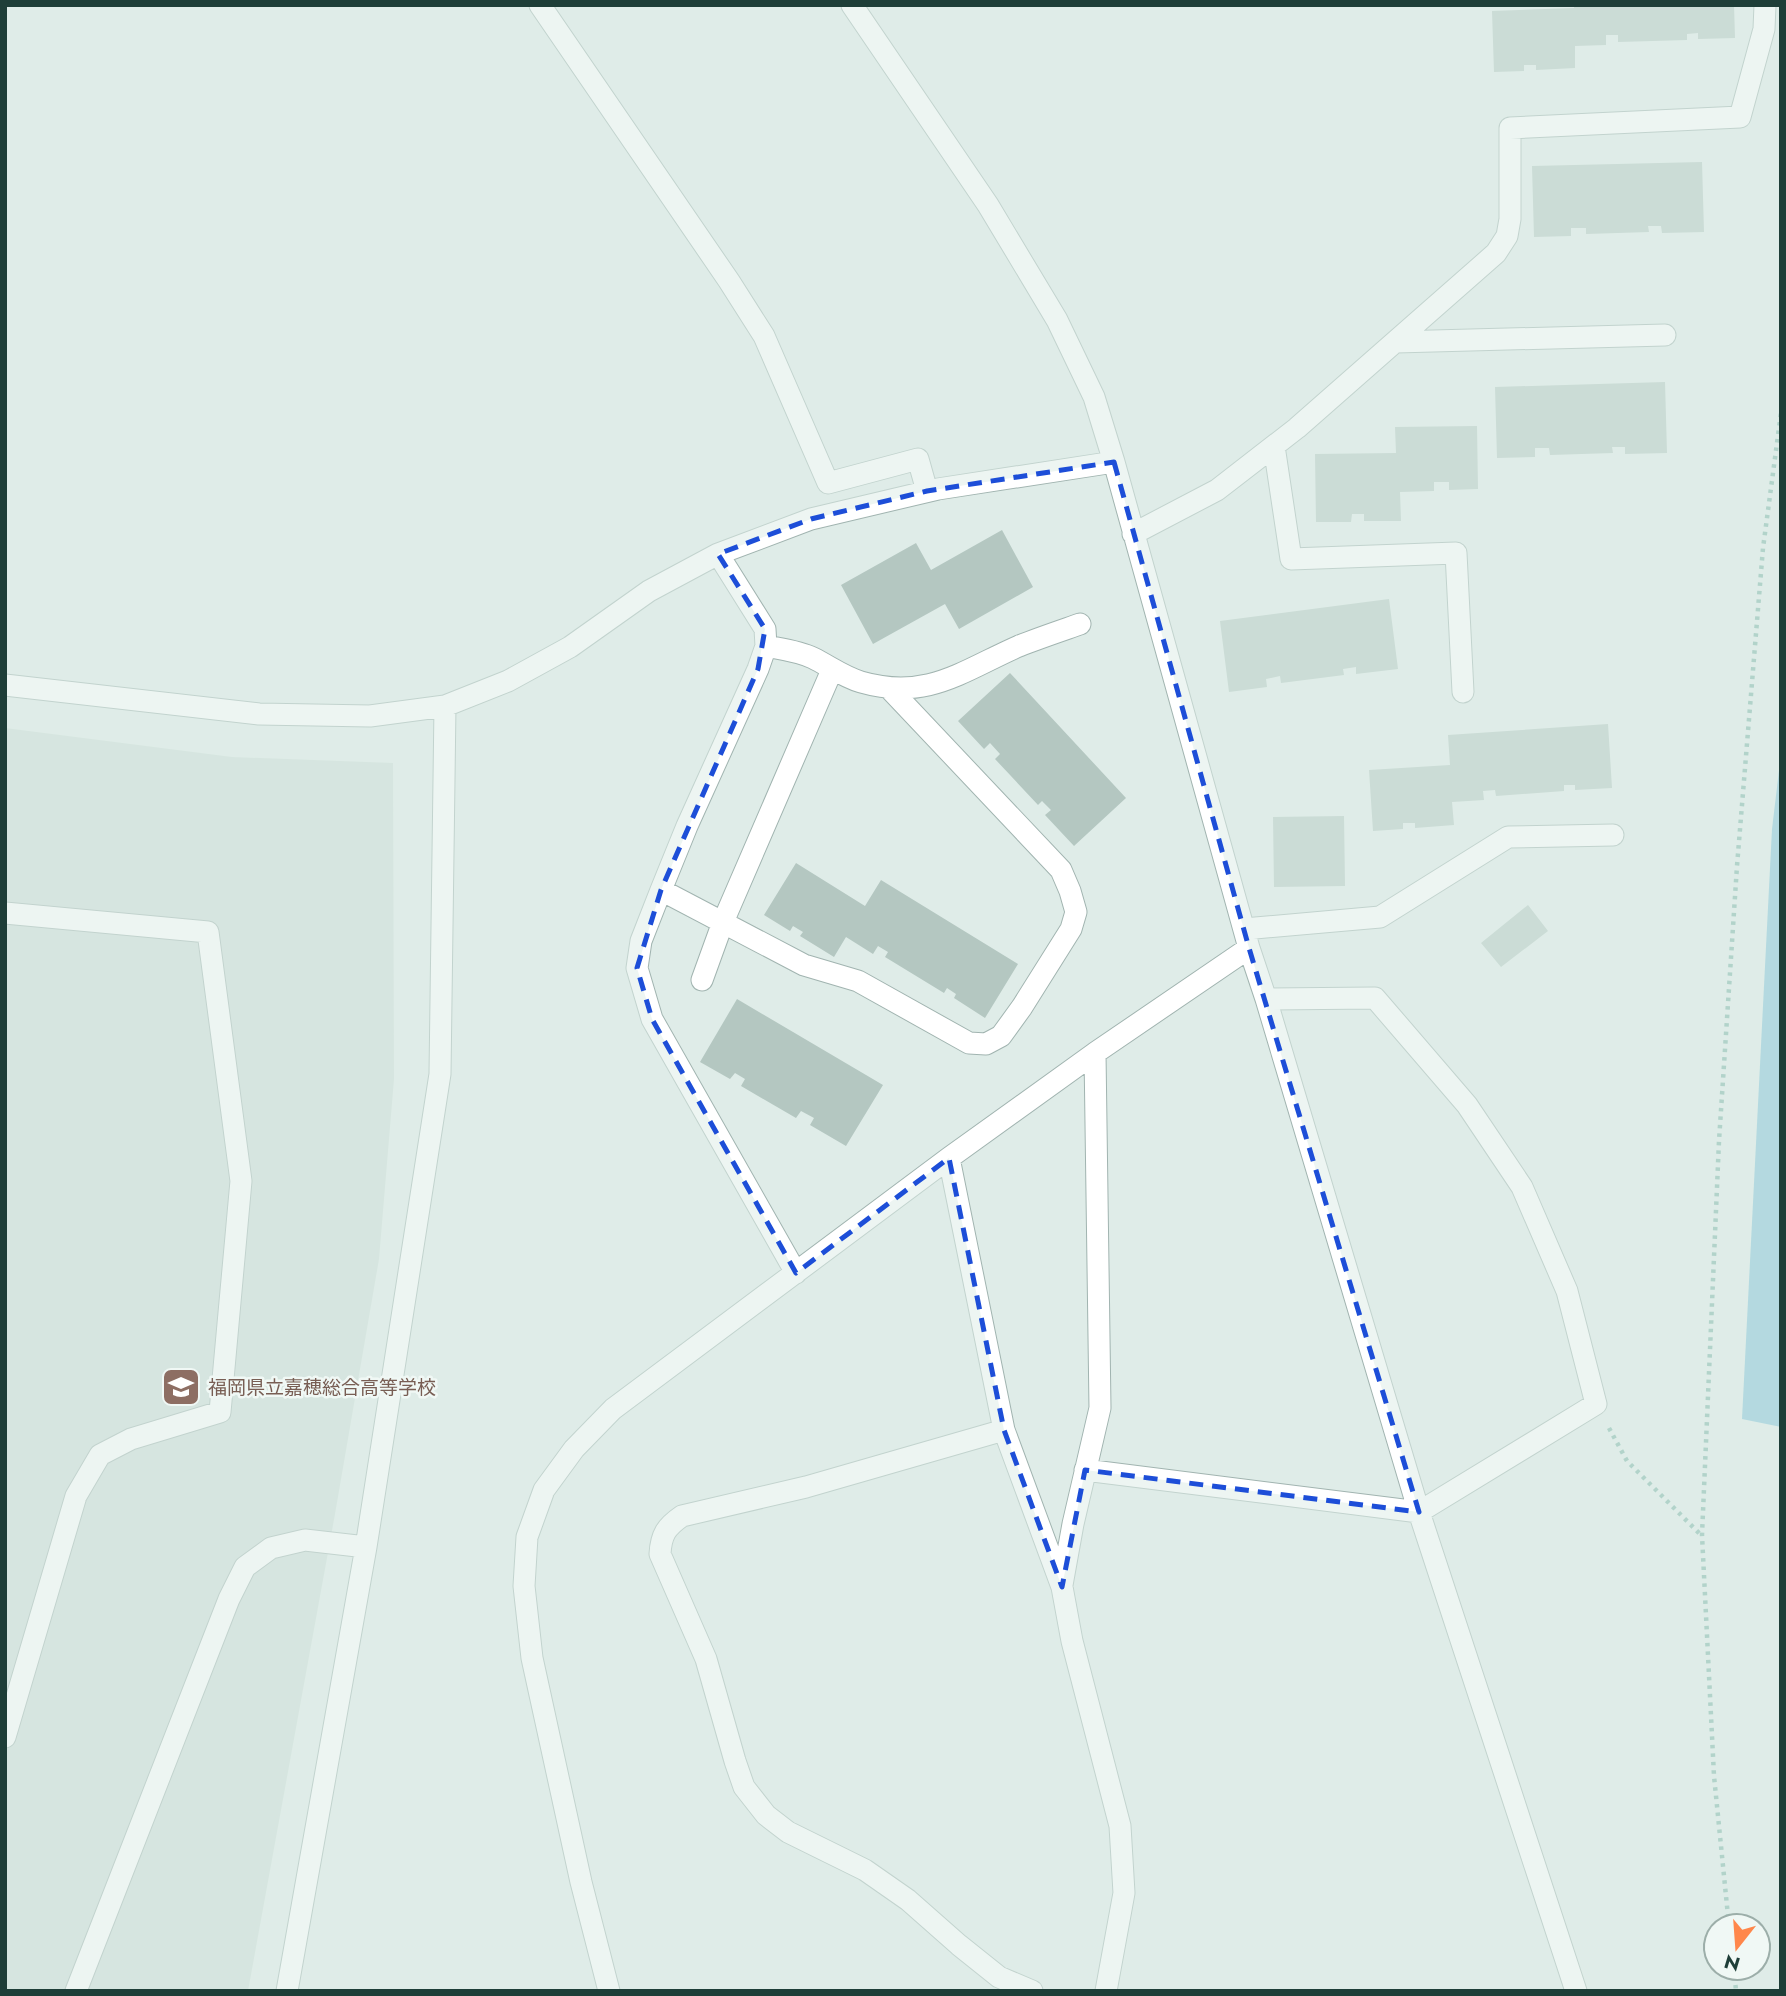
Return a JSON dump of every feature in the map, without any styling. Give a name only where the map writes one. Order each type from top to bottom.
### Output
[{"type":"street","points":[[540,5],[764,336],[828,483],[918,459],[927,491]]},
{"type":"street","points":[[852,5],[988,205],[1057,320],[1094,397],[1246,938],[1419,1512],[1576,1991]]},
{"type":"street","points":[[1133,534],[1217,490],[1274,446],[1496,253],[1507,236],[1510,219],[1510,128],[1740,117],[1764,29],[1765,5]]},
{"type":"street","points":[[1396,342],[1665,335]]},
{"type":"street","points":[[1274,446],[1291,558],[1456,553],[1463,692]]},
{"type":"street","points":[[5,685],[259,714],[370,716],[444,706],[508,681],[570,647],[649,591],[718,554],[811,519],[927,491],[1114,462]]},
{"type":"street","points":[[718,554],[765,629],[766,646],[661,890],[641,941],[637,968],[652,1019],[796,1273]]},
{"type":"street","points":[[766,646],[810,656],[832,670],[860,682],[889,688],[921,688],[950,679],[1020,645],[1080,624]]},
{"type":"street","points":[[702,979],[723,922],[832,670]]},
{"type":"street","points":[[661,890],[804,965],[858,981],[969,1043],[986,1044],[1001,1036],[1071,929],[1076,912],[1070,891],[1061,870],[889,688]]},
{"type":"street","points":[[287,1991],[366,1547],[440,1074],[444,706]]},
{"type":"street","points":[[609,1991],[581,1882],[531,1658],[524,1587],[527,1537],[544,1490],[574,1449],[613,1409],[949,1158],[1095,1053],[1246,938],[1380,917],[1508,837],[1613,835]]},
{"type":"street","points":[[5,914],[208,932],[241,1181],[220,1412],[131,1439],[100,1455],[76,1496],[5,1737]]},
{"type":"street","points":[[1085,1470],[1419,1512],[1596,1404],[1567,1291],[1522,1187],[1467,1105],[1375,998],[1266,999]]},
{"type":"street","points":[[1062,1587],[1100,1408],[1095,1053]]},
{"type":"street","points":[[949,1158],[1004,1430],[1062,1587],[1072,1641],[1120,1826],[1124,1893],[1106,1991]]},
{"type":"street","points":[[1004,1430],[806,1487],[681,1516],[670,1524],[661,1540],[660,1554],[706,1659],[744,1787],[766,1815],[788,1832],[865,1870],[908,1900],[999,1977],[1032,1991]]},
{"type":"street","points":[[76,1991],[229,1599],[245,1567],[271,1548],[305,1540],[366,1547]]},
{"type":"path","points":[[1728,1912],[1714,1776],[1702,1535],[1719,1141],[1737,866],[1763,548],[1781,413]]},
{"type":"path","points":[[1596,1404],[1627,1461],[1702,1535]]},
{"type":"highlighted area","points":[[1114,462],[1249,948],[1419,1512],[1085,1470],[1062,1587],[1004,1430],[949,1158],[796,1273],[652,1019],[637,968],[661,890],[758,669],[765,629],[718,554],[811,519],[927,491]]},
{"type":"shaded area","name":"福岡県立嘉穂総合高等学校","points":[[5,728],[232,757],[393,763],[394,1079],[379,1259],[248,1991],[5,1991]]},
{"type":"water","points":[[1781,754],[1781,1427],[1742,1419],[1772,829]]},
{"type":"building","points":[[1574,5],[1734,5],[1735,38],[1698,39],[1698,33],[1687,34],[1687,40],[1618,42],[1618,35],[1606,35],[1606,45],[1575,46],[1575,68],[1536,70],[1536,65],[1524,65],[1524,71],[1494,72],[1492,11],[1574,8]]},
{"type":"building","points":[[1702,162],[1704,232],[1662,233],[1661,226],[1648,226],[1649,232],[1586,234],[1586,228],[1571,228],[1571,236],[1534,237],[1532,166]]},
{"type":"building","points":[[1665,382],[1667,453],[1625,454],[1625,447],[1612,447],[1613,453],[1550,455],[1549,448],[1535,448],[1535,457],[1497,458],[1495,387]]},
{"type":"building","points":[[1477,426],[1478,489],[1449,490],[1449,482],[1434,482],[1434,491],[1400,492],[1401,521],[1364,521],[1364,514],[1352,514],[1351,522],[1316,522],[1315,454],[1396,453],[1395,427]]},
{"type":"building","points":[[1002,530],[1033,587],[959,629],[945,604],[873,644],[841,585],[916,543],[931,570]]},
{"type":"building","points":[[1389,599],[1398,669],[1356,674],[1356,667],[1343,669],[1344,675],[1281,683],[1280,676],[1266,679],[1267,687],[1229,692],[1220,621]]},
{"type":"building","points":[[1010,673],[1126,798],[1074,846],[1045,815],[1051,810],[1042,801],[1038,805],[995,759],[1000,754],[990,743],[984,749],[958,721]]},
{"type":"building","points":[[1608,724],[1612,788],[1575,790],[1575,785],[1564,785],[1564,791],[1496,796],[1495,790],[1483,791],[1484,800],[1452,802],[1454,825],[1415,828],[1415,823],[1403,823],[1403,829],[1373,831],[1369,770],[1450,765],[1448,735]]},
{"type":"building","points":[[1344,816],[1345,886],[1274,887],[1273,817]]},
{"type":"building","points":[[796,863],[865,906],[881,880],[1018,964],[985,1018],[954,998],[956,994],[947,988],[944,993],[885,957],[888,952],[878,946],[873,954],[846,937],[834,957],[800,936],[803,932],[793,926],[790,931],[764,915]]},
{"type":"building","points":[[1528,905],[1548,931],[1501,967],[1481,943]]},
{"type":"building","points":[[737,999],[883,1085],[846,1146],[810,1125],[814,1118],[801,1111],[796,1118],[741,1086],[745,1079],[735,1073],[730,1079],[700,1062]]},
{"type":"place","name":"福岡県立嘉穂総合高等学校","points":[[181,1387]]}]
